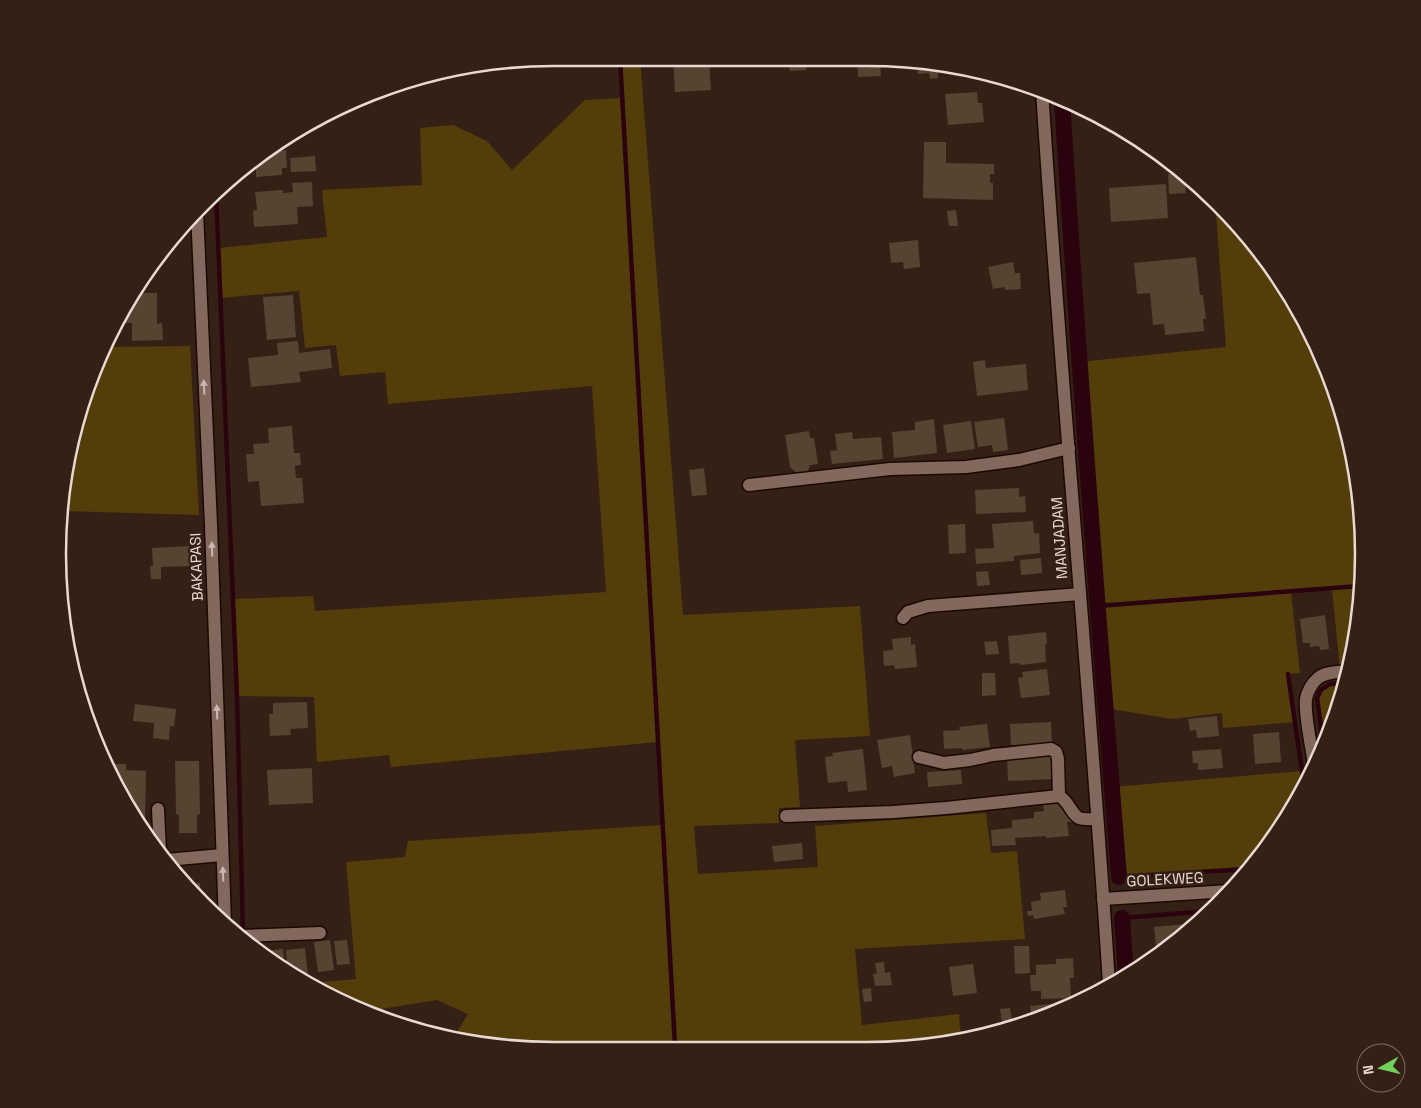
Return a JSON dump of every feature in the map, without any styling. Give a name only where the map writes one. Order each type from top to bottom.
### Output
[{"type":"street","name":"MANJADAM","points":[[1042,99],[1109,977]]},
{"type":"street","name":"BAKAPASI","points":[[197,221],[211,525],[225,914]]},
{"type":"street","points":[[749,485],[890,469],[966,467],[1020,460],[1069,448]]},
{"type":"street","points":[[903,618],[908,612],[928,606],[1080,594]]},
{"type":"street","points":[[1312,753],[1306,712],[1306,698],[1318,678],[1325,674],[1340,672]]},
{"type":"street","points":[[919,757],[944,763],[993,755],[1051,749],[1056,752],[1058,759],[1059,796]]},
{"type":"street","points":[[786,816],[902,812],[1059,796],[1065,799],[1080,818],[1097,819]]},
{"type":"street","points":[[158,809],[159,841]]},
{"type":"street","points":[[174,859],[222,855]]},
{"type":"street","name":"GOLEKWEG","points":[[1103,899],[1219,892]]},
{"type":"street","points":[[250,936],[320,933]]},
{"type":"shaded area","points":[[620,66],[641,66],[683,615],[860,606],[870,736],[795,740],[800,807],[779,808],[779,823],[694,826],[698,874],[818,867],[815,826],[986,813],[991,853],[1017,851],[1025,939],[855,949],[862,1025],[959,1014],[960,1032],[931,1038],[867,1042],[522,1041],[490,1038],[457,1032],[468,1014],[437,1000],[379,1009],[321,982],[356,979],[346,862],[405,857],[408,841],[662,825],[658,742],[391,767],[389,755],[317,762],[314,697],[237,696],[233,599],[313,596],[315,611],[606,592],[592,386],[388,404],[385,372],[340,376],[336,345],[305,348],[299,291],[220,298],[218,248],[327,237],[322,190],[422,185],[420,128],[453,125],[487,141],[512,170],[585,100],[622,98]]},
{"type":"shaded area","points":[[1216,213],[1234,232],[1273,283],[1304,338],[1318,367],[1329,397],[1338,428],[1351,490],[1355,554],[1354,586],[1351,618],[1340,669],[1332,589],[1291,592],[1300,673],[1288,674],[1295,722],[1223,728],[1222,713],[1172,719],[1105,708],[1079,362],[1226,347]]},
{"type":"shaded area","points":[[190,346],[199,515],[68,511],[70,490],[83,428],[92,397],[113,347]]},
{"type":"shaded area","points":[[1330,684],[1337,684],[1322,731],[1317,698],[1321,690]]},
{"type":"shaded area","points":[[1302,771],[1302,773],[1273,825],[1239,869],[1119,877],[1112,787]]},
{"type":"building","points":[[673,66],[710,66],[711,90],[675,92]]},
{"type":"building","points":[[789,66],[806,66],[806,70],[790,71]]},
{"type":"building","points":[[857,66],[880,66],[881,76],[858,77]]},
{"type":"building","points":[[918,69],[941,72],[938,72],[938,78],[930,79],[929,73],[918,74]]},
{"type":"building","points":[[977,92],[978,103],[982,103],[984,122],[948,125],[945,94]]},
{"type":"building","points":[[924,142],[946,142],[946,163],[994,164],[994,174],[990,174],[990,183],[993,183],[993,200],[923,198]]},
{"type":"building","points":[[282,149],[282,151],[286,150],[287,168],[282,168],[282,175],[256,177],[256,169],[254,169]]},
{"type":"building","points":[[315,156],[316,171],[291,172],[290,158]]},
{"type":"building","points":[[1168,174],[1172,174],[1185,184],[1186,193],[1169,194]]},
{"type":"building","points":[[312,182],[313,206],[297,207],[298,224],[254,227],[253,211],[257,210],[255,192],[283,190],[283,193],[293,192],[292,183]]},
{"type":"building","points":[[1166,184],[1168,218],[1111,222],[1109,188]]},
{"type":"building","points":[[956,210],[958,226],[949,226],[947,211]]},
{"type":"building","points":[[918,240],[920,267],[904,269],[903,262],[891,263],[889,243]]},
{"type":"building","points":[[1196,257],[1200,295],[1203,295],[1206,319],[1203,319],[1204,331],[1165,335],[1164,324],[1153,325],[1150,293],[1137,294],[1134,263]]},
{"type":"building","points":[[1013,262],[1015,273],[1020,273],[1021,289],[1005,290],[1005,287],[993,289],[988,267]]},
{"type":"building","points":[[142,293],[157,293],[157,324],[162,323],[163,340],[132,341],[132,323],[125,323]]},
{"type":"building","points":[[293,295],[296,337],[267,340],[263,297]]},
{"type":"building","points":[[298,341],[299,353],[330,349],[332,368],[299,372],[301,382],[251,387],[248,358],[278,355],[277,343]]},
{"type":"building","points":[[985,360],[986,368],[1026,364],[1028,390],[977,396],[973,362]]},
{"type":"building","points":[[1004,418],[1008,450],[993,452],[992,445],[978,447],[974,422]]},
{"type":"building","points":[[934,419],[937,453],[894,458],[892,432],[915,430],[915,422]]},
{"type":"building","points":[[971,421],[975,449],[947,453],[943,425]]},
{"type":"building","points":[[292,426],[294,453],[300,453],[301,465],[295,466],[296,478],[302,478],[304,503],[261,506],[259,481],[248,482],[246,454],[254,454],[253,444],[269,443],[268,428]]},
{"type":"building","points":[[809,431],[810,438],[814,438],[818,464],[810,465],[808,471],[797,473],[790,467],[785,435]]},
{"type":"building","points":[[852,432],[853,439],[881,437],[883,459],[832,464],[830,451],[837,450],[835,434]]},
{"type":"building","points":[[704,468],[707,495],[692,496],[689,470]]},
{"type":"building","points":[[1019,488],[1019,497],[1025,496],[1026,512],[976,514],[975,490]]},
{"type":"building","points":[[1033,521],[1034,534],[1039,533],[1040,553],[1014,556],[1014,561],[976,564],[975,549],[994,548],[992,524]]},
{"type":"building","points":[[965,524],[966,553],[949,554],[948,525]]},
{"type":"building","points":[[189,546],[190,566],[161,567],[161,579],[151,579],[150,566],[153,566],[152,548]]},
{"type":"building","points":[[1041,558],[1042,573],[1021,575],[1020,560]]},
{"type":"building","points":[[988,571],[990,585],[977,586],[976,572]]},
{"type":"building","points":[[1325,615],[1329,649],[1320,650],[1319,646],[1310,647],[1310,643],[1303,643],[1300,619]]},
{"type":"building","points":[[1046,632],[1046,662],[1020,665],[1019,663],[1010,664],[1008,636]]},
{"type":"building","points":[[911,637],[911,645],[915,644],[917,667],[895,669],[894,665],[884,666],[883,651],[893,650],[892,639]]},
{"type":"building","points":[[997,641],[999,654],[986,655],[984,642]]},
{"type":"building","points":[[1047,669],[1050,695],[1021,698],[1018,678],[1023,677],[1022,672]]},
{"type":"building","points":[[982,673],[995,673],[996,695],[982,696]]},
{"type":"building","points":[[307,702],[308,728],[290,729],[291,735],[270,736],[269,714],[273,714],[273,703]]},
{"type":"building","points":[[135,704],[176,709],[174,727],[170,726],[169,740],[153,738],[154,723],[133,721]]},
{"type":"building","points":[[1217,716],[1219,736],[1197,738],[1196,730],[1190,731],[1188,719]]},
{"type":"building","points":[[1051,722],[1052,744],[1011,745],[1010,724]]},
{"type":"building","points":[[987,724],[990,747],[962,750],[962,748],[944,749],[943,731],[960,730],[959,727]]},
{"type":"building","points":[[1279,732],[1281,762],[1255,764],[1253,734]]},
{"type":"building","points":[[910,735],[915,773],[894,777],[892,766],[882,768],[877,740]]},
{"type":"building","points":[[863,749],[867,790],[848,792],[847,781],[828,783],[825,757],[833,756],[832,753]]},
{"type":"building","points":[[1221,749],[1223,768],[1198,770],[1198,763],[1193,763],[1192,751]]},
{"type":"building","points":[[1051,755],[1052,779],[1008,781],[1007,757]]},
{"type":"building","points":[[175,761],[199,761],[200,814],[197,815],[197,833],[179,833],[179,814],[176,815]]},
{"type":"building","points":[[114,764],[126,764],[126,770],[146,771],[145,820]]},
{"type":"building","points":[[312,768],[313,803],[269,805],[267,770]]},
{"type":"building","points":[[961,770],[962,784],[928,787],[927,772]]},
{"type":"building","points":[[1065,803],[1071,808],[1072,822],[1067,822],[1069,836],[1015,838],[1016,845],[992,846],[991,830],[1012,828],[1012,820],[1034,818],[1034,812],[1044,811],[1043,805]]},
{"type":"building","points":[[802,843],[803,859],[774,862],[772,846]]},
{"type":"building","points":[[194,883],[200,883],[201,890]]},
{"type":"building","points":[[1065,890],[1067,907],[1063,907],[1065,914],[1034,919],[1033,915],[1028,916],[1027,911],[1032,911],[1031,902],[1041,900],[1040,893]]},
{"type":"building","points":[[1185,924],[1156,947],[1154,927]]},
{"type":"building","points":[[330,940],[334,970],[318,972],[314,942]]},
{"type":"building","points":[[347,940],[350,964],[337,965],[334,941]]},
{"type":"building","points":[[1014,946],[1029,946],[1030,973],[1015,974]]},
{"type":"building","points":[[305,948],[308,975],[287,962],[286,950]]},
{"type":"building","points":[[283,949],[284,961],[283,960],[270,950]]},
{"type":"building","points":[[1073,958],[1074,978],[1070,978],[1071,997],[1041,999],[1041,991],[1031,991],[1030,975],[1036,975],[1036,965],[1056,964],[1056,959]]},
{"type":"building","points":[[884,962],[885,973],[890,972],[892,985],[875,986],[873,974],[877,974],[875,963]]},
{"type":"building","points":[[973,964],[977,993],[953,996],[949,967]]},
{"type":"building","points":[[871,988],[872,1001],[864,1002],[862,989]]},
{"type":"building","points":[[1051,1004],[1051,1006],[1027,1015],[1027,1013],[1031,1013],[1030,1006]]},
{"type":"building","points":[[1010,1008],[1012,1020],[1002,1022],[1000,1009]]},
{"type":"waterway","points":[[620,66],[675,1042]]},
{"type":"waterway","points":[[1063,107],[1119,877]]},
{"type":"waterway","points":[[216,202],[237,696],[243,930]]},
{"type":"waterway","points":[[1097,606],[1354,586]]},
{"type":"waterway","points":[[1288,674],[1302,773]]},
{"type":"waterway","points":[[1322,731],[1317,698],[1321,690],[1330,684],[1337,684]]},
{"type":"waterway","points":[[1119,877],[1239,869]]},
{"type":"waterway","points":[[1122,918],[1198,912]]},
{"type":"waterway","points":[[1122,918],[1125,967]]}]
